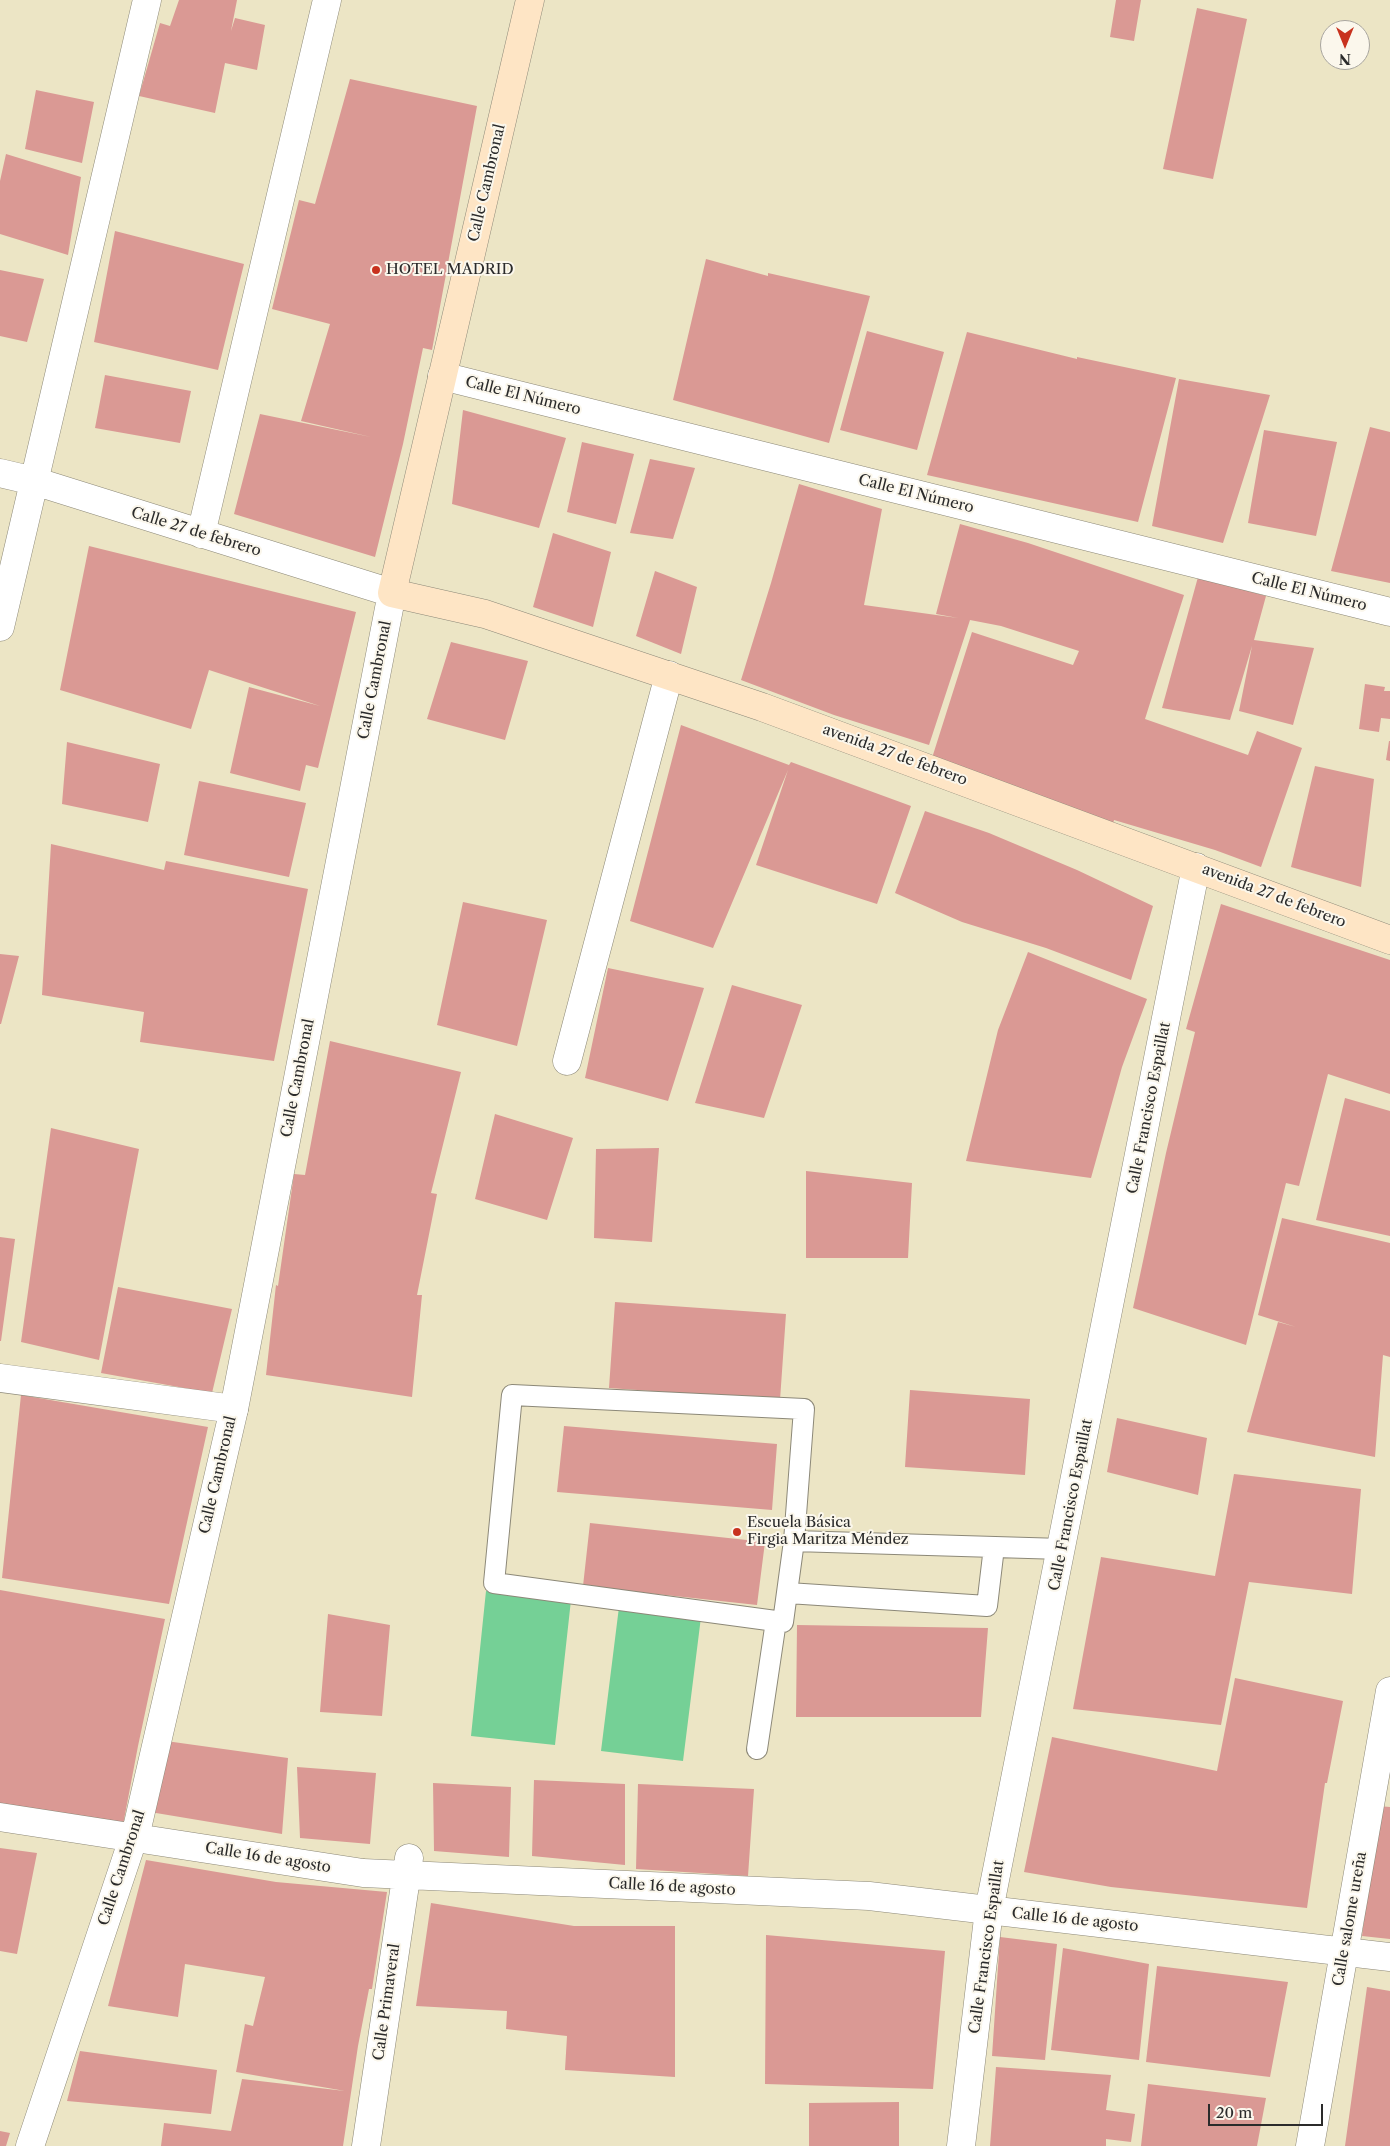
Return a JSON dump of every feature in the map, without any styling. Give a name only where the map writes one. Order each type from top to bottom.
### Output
[{"type":"main road","name":"Calle Cambronal","points":[[392,594],[530,0]]},
{"type":"main road","name":"avenida 27 de febrero","points":[[392,594],[485,614],[762,706],[1196,866],[1390,940]]},
{"type":"street","points":[[0,627],[147,0]]},
{"type":"street","points":[[202,534],[326,0]]},
{"type":"street","name":"Calle El Número","points":[[442,376],[1390,612]]},
{"type":"street","name":"Calle 27 de febrero","points":[[0,473],[34,481],[392,594]]},
{"type":"street","name":"Calle Cambronal","points":[[30,2146],[138,1824],[234,1409],[392,594]]},
{"type":"street","points":[[567,1062],[669,675]]},
{"type":"street","name":"Calle Francisco Espaillat","points":[[961,2146],[989,1910],[1196,866]]},
{"type":"street","points":[[0,1378],[234,1409]]},
{"type":"street","name":"Calle salome ureña","points":[[1310,2146],[1390,1691]]},
{"type":"street","name":"Calle 16 de agosto","points":[[0,1817],[363,1873],[407,1867],[869,1896],[1345,1950]]},
{"type":"street","name":"Calle Primaveral","points":[[366,2146],[407,1867]]},
{"type":"street","points":[[1345,1950],[1390,1957]]},
{"type":"lane","points":[[512,1395],[804,1409],[794,1541],[783,1622],[494,1583],[512,1395]]},
{"type":"lane","points":[[794,1541],[1062,1548]]},
{"type":"lane","points":[[788,1593],[987,1606],[994,1547]]},
{"type":"lane","points":[[757,1749],[776,1621]]},
{"type":"green space","points":[[486,1591],[571,1600],[555,1745],[471,1736]]},
{"type":"green space","points":[[620,1599],[702,1609],[683,1761],[601,1751]]},
{"type":"building","points":[[179,0],[237,0],[231,31],[235,18],[265,25],[257,70],[225,63],[215,113],[139,96],[160,23],[170,26]]},
{"type":"building","points":[[1116,0],[1141,0],[1134,41],[1110,37]]},
{"type":"building","points":[[1197,8],[1247,19],[1213,179],[1163,169]]},
{"type":"building","points":[[350,79],[477,106],[432,350],[423,348],[403,444],[375,557],[234,514],[260,414],[371,437],[301,421],[330,324],[272,309],[299,200],[315,204]]},
{"type":"building","points":[[36,90],[94,102],[82,163],[25,149]]},
{"type":"building","points":[[6,154],[81,177],[68,255],[0,234],[0,181]]},
{"type":"building","points":[[115,231],[244,264],[218,370],[94,342]]},
{"type":"building","points":[[706,259],[768,276],[768,273],[870,296],[829,443],[673,400]]},
{"type":"building","points":[[0,270],[44,279],[27,342],[0,336]]},
{"type":"building","points":[[867,331],[944,352],[917,450],[840,430]]},
{"type":"building","points":[[967,332],[1077,359],[1077,357],[1176,378],[1138,522],[927,475]]},
{"type":"building","points":[[105,375],[191,391],[180,443],[95,428]]},
{"type":"building","points":[[1179,379],[1270,395],[1223,543],[1152,526]]},
{"type":"building","points":[[463,410],[566,438],[539,528],[452,504]]},
{"type":"building","points":[[1370,427],[1390,432],[1390,583],[1331,571]]},
{"type":"building","points":[[1264,430],[1337,442],[1316,536],[1248,523]]},
{"type":"building","points":[[582,442],[634,454],[616,524],[567,512]]},
{"type":"building","points":[[650,459],[695,468],[673,539],[630,533]]},
{"type":"building","points":[[799,484],[882,509],[864,605],[958,618],[936,614],[960,524],[1028,543],[1184,595],[1145,719],[1248,755],[1257,731],[1302,748],[1261,867],[1215,850],[1114,820],[1111,832],[932,758],[972,632],[1073,665],[1079,651],[1001,626],[970,620],[929,745],[834,715],[741,680]]},
{"type":"building","points":[[553,533],[611,552],[593,627],[533,607]]},
{"type":"building","points":[[89,546],[356,612],[318,768],[306,765],[300,791],[230,773],[249,687],[320,706],[209,670],[191,729],[60,690]]},
{"type":"building","points":[[655,571],[697,587],[681,654],[636,636]]},
{"type":"building","points":[[1198,577],[1266,596],[1254,640],[1314,648],[1293,725],[1239,711],[1252,646],[1230,720],[1162,708]]},
{"type":"building","points":[[451,642],[528,661],[505,740],[427,719]]},
{"type":"building","points":[[1365,684],[1385,687],[1384,691],[1390,691],[1390,719],[1381,718],[1379,732],[1359,729]]},
{"type":"building","points":[[681,725],[789,765],[791,762],[911,806],[877,904],[756,865],[788,770],[713,948],[630,921]]},
{"type":"building","points":[[1390,741],[1390,761],[1386,760]]},
{"type":"building","points":[[67,742],[160,764],[148,822],[62,804]]},
{"type":"building","points":[[1315,766],[1374,779],[1361,887],[1291,867]]},
{"type":"building","points":[[199,781],[306,803],[289,877],[184,855]]},
{"type":"building","points":[[925,811],[989,833],[1077,870],[1153,906],[1131,980],[1046,948],[962,922],[895,893]]},
{"type":"building","points":[[51,844],[164,870],[166,861],[308,889],[274,1061],[140,1042],[144,1012],[42,995]]},
{"type":"building","points":[[463,902],[547,920],[517,1046],[437,1025]]},
{"type":"building","points":[[1221,904],[1390,960],[1390,1094],[1328,1074],[1299,1186],[1286,1183],[1246,1345],[1133,1308],[1166,1153],[1195,1032],[1186,1029]]},
{"type":"building","points":[[1028,952],[1147,999],[1122,1067],[1091,1178],[966,1161],[998,1030]]},
{"type":"building","points":[[0,954],[19,956],[1,1024],[0,1024]]},
{"type":"building","points":[[608,968],[704,988],[668,1101],[585,1078]]},
{"type":"building","points":[[732,985],[802,1005],[764,1118],[695,1103]]},
{"type":"building","points":[[330,1041],[461,1072],[431,1193],[437,1194],[417,1295],[422,1295],[412,1397],[266,1375],[276,1285],[278,1286],[294,1174],[305,1175]]},
{"type":"building","points":[[1345,1098],[1390,1111],[1390,1236],[1316,1220]]},
{"type":"building","points":[[495,1114],[573,1138],[547,1220],[475,1199]]},
{"type":"building","points":[[51,1128],[139,1149],[99,1360],[21,1342]]},
{"type":"building","points":[[659,1148],[652,1242],[594,1238],[596,1149]]},
{"type":"building","points":[[806,1171],[912,1183],[908,1258],[806,1258]]},
{"type":"building","points":[[1282,1218],[1390,1243],[1390,1357],[1383,1355],[1375,1457],[1247,1432],[1278,1322],[1296,1327],[1258,1315]]},
{"type":"building","points":[[0,1237],[15,1239],[1,1341],[0,1341]]},
{"type":"building","points":[[118,1287],[232,1309],[212,1393],[101,1373]]},
{"type":"building","points":[[615,1302],[786,1314],[780,1400],[609,1388]]},
{"type":"building","points":[[910,1390],[1030,1399],[1025,1475],[905,1467]]},
{"type":"building","points":[[21,1395],[208,1427],[169,1604],[2,1578]]},
{"type":"building","points":[[1117,1418],[1207,1438],[1198,1495],[1107,1472]]},
{"type":"building","points":[[564,1426],[777,1444],[772,1510],[557,1492]]},
{"type":"building","points":[[1234,1474],[1361,1489],[1352,1594],[1249,1582],[1221,1725],[1073,1709],[1101,1557],[1215,1576]]},
{"type":"building","points":[[590,1523],[765,1542],[757,1605],[583,1586]]},
{"type":"building","points":[[0,1590],[165,1619],[123,1825],[0,1803]]},
{"type":"building","points":[[328,1614],[390,1625],[382,1716],[320,1712]]},
{"type":"building","points":[[797,1625],[988,1628],[981,1717],[796,1717]]},
{"type":"building","points":[[1235,1678],[1343,1701],[1327,1783],[1325,1783],[1307,1908],[1111,1887],[1024,1872],[1052,1737],[1217,1771]]},
{"type":"building","points":[[166,1741],[288,1758],[282,1834],[150,1812]]},
{"type":"building","points":[[297,1767],[376,1773],[370,1844],[300,1838]]},
{"type":"building","points":[[534,1780],[625,1784],[625,1865],[532,1856]]},
{"type":"building","points":[[433,1783],[511,1787],[509,1857],[434,1851]]},
{"type":"building","points":[[638,1784],[754,1789],[748,1876],[636,1869]]},
{"type":"building","points":[[1378,1806],[1390,1807],[1390,1939],[1362,1936]]},
{"type":"building","points":[[0,1848],[37,1853],[17,1954],[0,1951]]},
{"type":"building","points":[[146,1860],[276,1882],[387,1892],[372,1989],[369,1989],[358,2046],[343,2146],[161,2146],[164,2123],[231,2131],[242,2079],[345,2091],[236,2072],[245,2024],[253,2026],[265,1977],[185,1964],[178,2017],[108,2006]]},
{"type":"building","points":[[431,1903],[574,1926],[675,1926],[675,2077],[565,2070],[567,2036],[506,2029],[507,2011],[416,2006]]},
{"type":"building","points":[[766,1935],[945,1951],[933,2089],[765,2084]]},
{"type":"building","points":[[1000,1937],[1057,1944],[1045,2060],[992,2056]]},
{"type":"building","points":[[1063,1948],[1149,1964],[1139,2060],[1051,2050]]},
{"type":"building","points":[[1157,1966],[1288,1982],[1270,2077],[1146,2062]]},
{"type":"building","points":[[1367,1987],[1390,1991],[1390,2146],[1345,2146]]},
{"type":"building","points":[[80,2051],[217,2070],[211,2114],[67,2101]]},
{"type":"building","points":[[996,2067],[1111,2075],[1106,2110],[1135,2114],[1131,2142],[1106,2139],[1106,2146],[990,2146]]},
{"type":"building","points":[[1148,2084],[1266,2098],[1257,2146],[1141,2146]]},
{"type":"building","points":[[899,2102],[899,2146],[809,2146],[809,2103]]},
{"type":"building","points":[[0,2131],[10,2133],[6,2146],[0,2146]]},
{"type":"place","name":"HOTEL MADRID","points":[[376,270]]},
{"type":"place","name":"Escuela Básica Firgia Maritza Méndez","points":[[737,1532]]}]
